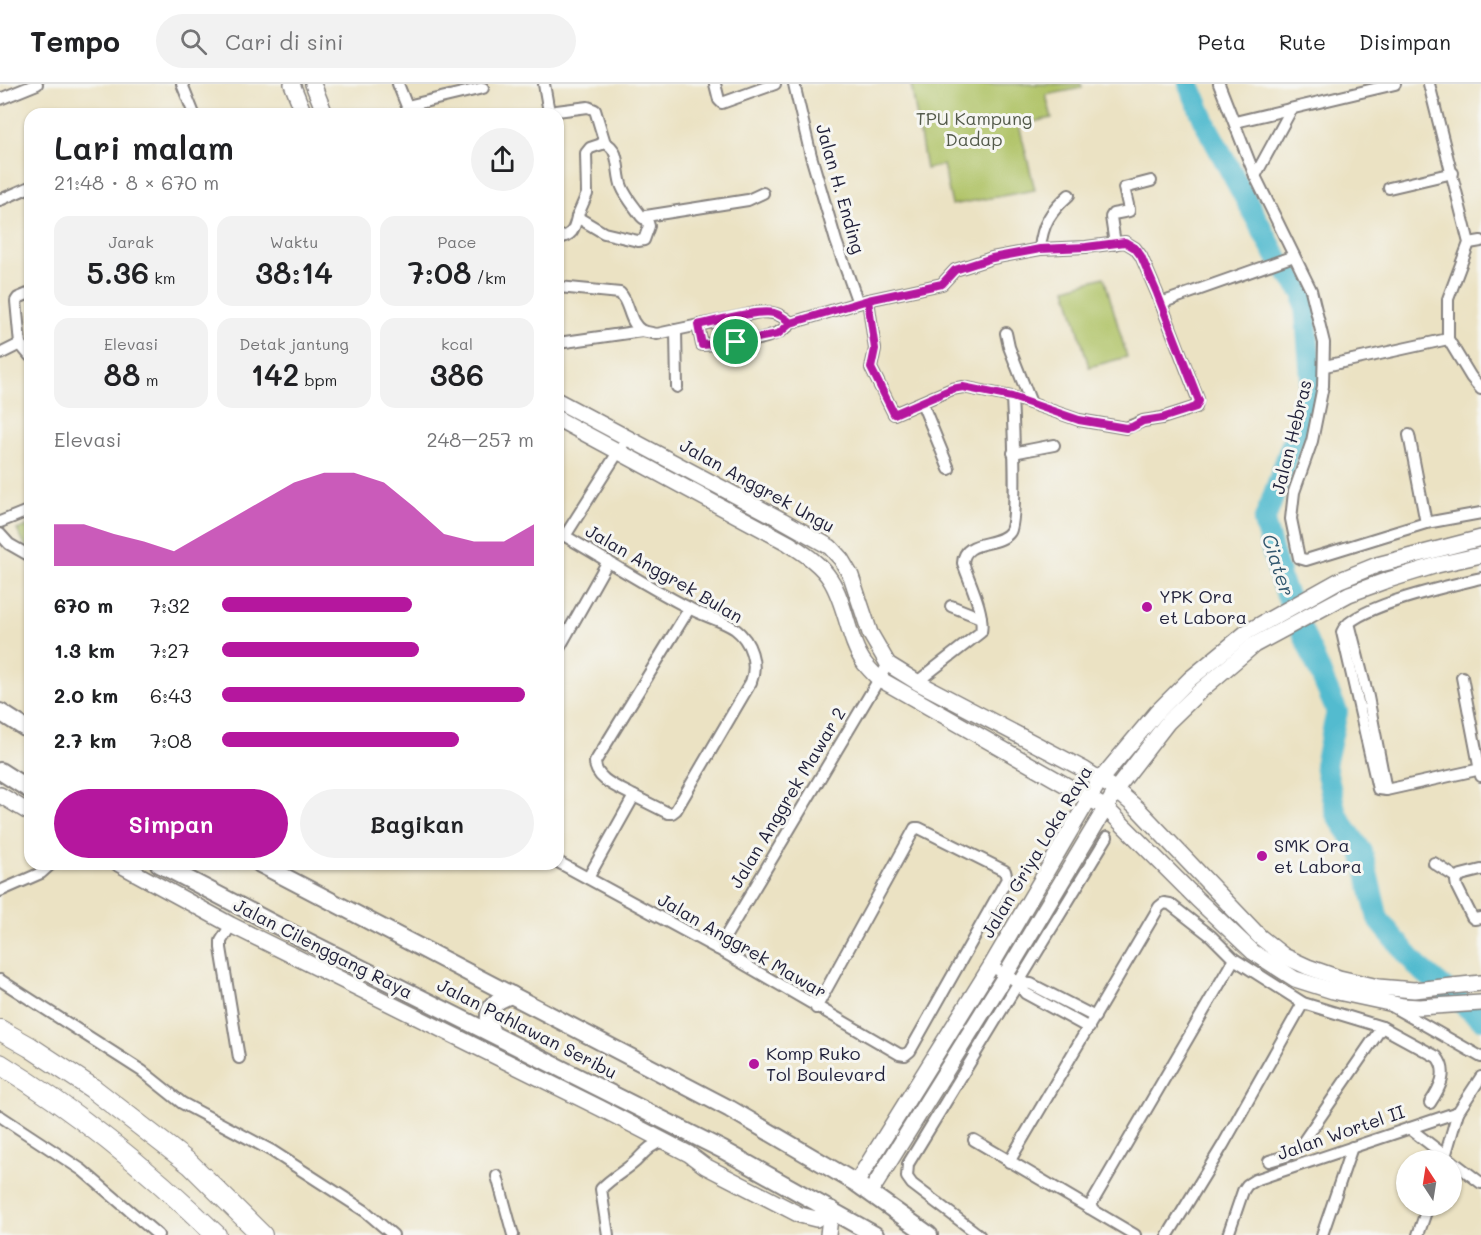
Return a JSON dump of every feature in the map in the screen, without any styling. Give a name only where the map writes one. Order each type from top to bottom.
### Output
[{"type":"highway","points":[[0,1030],[92,1088],[190,1164],[262,1235]]},
{"type":"highway","points":[[0,1064],[84,1122],[166,1187],[216,1235]]},
{"type":"main road","points":[[0,712],[24,727]]},
{"type":"main road","points":[[0,771],[24,786]]},
{"type":"main road","name":"Jalan Pahlawan Seribu","points":[[171,870],[723,1150],[874,1235]]},
{"type":"main road","name":"Jalan Pahlawan Seribu","points":[[271,870],[730,1109],[856,1183],[929,1235]]},
{"type":"main road","points":[[492,1033],[487,1020],[491,1007],[500,998],[512,994]]},
{"type":"street","points":[[0,99],[37,84]]},
{"type":"street","points":[[182,84],[192,108]]},
{"type":"street","points":[[292,84],[302,108]]},
{"type":"street","points":[[313,84],[323,108]]},
{"type":"street","points":[[398,84],[408,108]]},
{"type":"street","points":[[544,84],[548,108]]},
{"type":"street","points":[[715,84],[718,100],[722,103],[775,84]]},
{"type":"street","name":"Jalan H. Ending","points":[[794,84],[811,156],[836,241],[863,301],[875,349],[871,368],[892,413],[895,415],[922,403]]},
{"type":"street","name":"Jalan Hebras","points":[[1219,84],[1255,176],[1291,257],[1311,290],[1324,343],[1323,386],[1312,441],[1294,492],[1292,519],[1299,558],[1306,560],[1426,524],[1481,513]]},
{"type":"street","points":[[1235,122],[1395,84]]},
{"type":"street","points":[[1429,84],[1469,243],[1448,298],[1448,339],[1455,354],[1481,389]]},
{"type":"street","points":[[416,108],[483,88]]},
{"type":"street","points":[[564,110],[588,107],[595,110],[605,143]]},
{"type":"street","points":[[1255,176],[1291,110]]},
{"type":"street","points":[[564,236],[574,231],[577,217],[587,195],[586,153],[590,148],[605,143],[610,145],[614,151],[620,184],[630,202],[643,218],[748,200],[763,193]]},
{"type":"street","points":[[1389,188],[1453,173]]},
{"type":"street","points":[[1115,244],[1111,217],[1113,214],[1130,209],[1124,188],[1151,181]]},
{"type":"street","points":[[0,200],[24,190]]},
{"type":"street","points":[[1040,249],[1041,233],[1053,209],[1069,195]]},
{"type":"street","points":[[577,217],[604,233],[638,241],[644,240],[647,236],[649,226],[646,216]]},
{"type":"street","points":[[1469,243],[1481,241]]},
{"type":"street","points":[[698,325],[702,345],[736,342],[778,334],[791,323],[863,301],[942,284],[955,270],[992,258],[1040,249],[1125,242],[1135,248],[1141,256],[1161,303],[1198,399],[1196,407],[1162,418],[1143,421],[1126,428],[1079,420],[1012,397],[963,387],[952,389],[922,403],[949,469]]},
{"type":"street","points":[[1161,303],[1291,257]]},
{"type":"street","points":[[564,287],[620,293],[631,320],[642,332]]},
{"type":"street","points":[[24,296],[16,301],[20,344],[24,349]]},
{"type":"street","points":[[564,342],[642,332],[657,334],[760,312],[772,312],[783,316],[791,323]]},
{"type":"street","points":[[676,330],[676,387]]},
{"type":"street","points":[[1006,333],[1009,347],[1031,403]]},
{"type":"street","points":[[1325,366],[1448,339]]},
{"type":"street","points":[[0,354],[20,344]]},
{"type":"street","points":[[917,682],[981,632],[981,618],[963,563],[963,556],[967,551],[1002,538],[1012,529],[1012,397]]},
{"type":"street","name":"Jalan Anggrek Ungu","points":[[564,404],[830,547],[841,559],[851,576],[870,633],[888,664],[1116,790],[1138,809],[1260,937],[1284,956],[1339,978],[1378,987],[1414,990],[1477,984]]},
{"type":"street","name":"Jalan Anggrek Ungu","points":[[564,421],[788,543],[816,562],[837,591],[848,627],[864,663],[878,678],[1106,808],[1253,952],[1296,979],[1333,991],[1387,1003],[1419,1007],[1481,1003]]},
{"type":"street","points":[[1408,435],[1426,524]]},
{"type":"street","points":[[564,531],[627,438]]},
{"type":"street","points":[[1013,453],[1054,445]]},
{"type":"street","points":[[0,522],[24,512]]},
{"type":"street","points":[[0,534],[9,544],[24,553]]},
{"type":"street","name":"Jalan Anggrek Bulan","points":[[564,535],[689,609],[735,630],[754,658],[751,682],[676,810],[668,813],[598,775],[595,762],[689,609]]},
{"type":"street","name":"Jalan Griya Loka Raya","points":[[856,1183],[991,966],[1100,780],[1157,712],[1190,679],[1340,580],[1377,565],[1481,538]]},
{"type":"street","name":"Jalan Griya Loka Raya","points":[[870,1193],[1013,979],[1116,790],[1168,722],[1251,639],[1349,594],[1384,581],[1481,555]]},
{"type":"street","points":[[564,639],[608,561]]},
{"type":"street","points":[[1462,676],[1480,772],[1386,790],[1377,788],[1342,632],[1349,623],[1368,612],[1419,593],[1481,578]]},
{"type":"street","points":[[951,606],[981,618]]},
{"type":"street","points":[[1349,623],[1368,697],[1386,790]]},
{"type":"street","name":"Jalan Anggrek Mawar 2","points":[[718,949],[888,664]]},
{"type":"street","points":[[0,795],[24,809]]},
{"type":"street","points":[[588,878],[634,796]]},
{"type":"street","name":"Jalan Anggrek Mawar","points":[[564,864],[718,949],[816,1008],[899,1054],[905,1055],[910,1051],[1007,879],[1005,871],[915,828],[816,1008]]},
{"type":"street","points":[[979,1235],[965,1231],[912,1184],[907,1177],[908,1164],[1013,979],[1107,837]]},
{"type":"street","points":[[1434,863],[1457,878]]},
{"type":"street","points":[[0,891],[44,870]]},
{"type":"street","name":"Jalan Cilenggang Raya","points":[[130,870],[231,925],[600,1108],[800,1215],[816,1219],[831,1209]]},
{"type":"street","points":[[1457,878],[1481,870]]},
{"type":"street","points":[[1457,878],[1457,887],[1472,917],[1481,918]]},
{"type":"street","points":[[1009,1162],[1159,907],[1164,903],[1170,904],[1211,936],[1234,959],[1303,1003],[1382,1027],[1437,1057],[1442,1064],[1443,1077],[1430,1103]]},
{"type":"street","points":[[231,925],[221,941],[221,948],[239,1058]]},
{"type":"street","points":[[1089,1208],[1234,959]]},
{"type":"street","points":[[991,966],[1013,979],[1031,984],[1095,1017]]},
{"type":"street","points":[[1013,979],[1025,993],[1089,1028]]},
{"type":"street","points":[[0,980],[142,1071],[182,1103],[272,1151],[364,1211],[393,1235]]},
{"type":"street","points":[[1168,1235],[1303,1003]]},
{"type":"street","points":[[1387,1003],[1481,1057]]},
{"type":"street","points":[[1269,1161],[1286,1155],[1301,1145],[1382,1027]]},
{"type":"street","points":[[1450,1150],[1458,1112],[1481,1077]]},
{"type":"street","name":"Jalan Wortel II","points":[[1228,1235],[1243,1191],[1255,1180],[1458,1112]]},
{"type":"street","points":[[0,1116],[82,1170],[158,1235]]},
{"type":"street","points":[[1409,1128],[1436,1150]]},
{"type":"street","points":[[974,1140],[1135,1235]]},
{"type":"street","points":[[608,1235],[602,1189],[637,1160],[644,1151],[653,1144],[663,1141]]},
{"type":"street","points":[[1322,1235],[1352,1147]]},
{"type":"street","points":[[1462,1170],[1481,1183]]},
{"type":"street","points":[[496,1176],[513,1235]]},
{"type":"street","points":[[828,1235],[831,1209]]},
{"type":"street","points":[[1418,1235],[1425,1216]]},
{"type":"green space","name":"TPU Kampung Dadap","points":[[911,84],[1081,84],[1082,88],[1046,95],[1052,118],[1019,125],[1035,190],[952,205],[943,165],[926,169]]},
{"type":"green space","points":[[1104,277],[1127,357],[1089,367],[1066,288]]},
{"type":"green space","points":[[24,527],[24,543],[17,530]]},
{"type":"waterway","name":"Ciater","points":[[1189,84],[1207,127],[1279,261],[1304,294],[1311,377],[1307,402],[1264,522],[1282,584],[1337,712],[1325,765],[1336,814],[1362,852],[1378,919],[1418,967],[1481,1019]]},
{"type":"place","name":"YPK Ora et Labora","points":[[1147,607]]},
{"type":"place","name":"SMK Ora et Labora","points":[[1262,856]]},
{"type":"place","name":"Komp Ruko Tol Boulevard","points":[[754,1064]]},
{"type":"route","points":[[736,342],[702,345],[698,325],[760,312],[772,312],[783,316],[791,323],[858,303],[868,300],[942,284],[955,270],[992,258],[1040,249],[1125,242],[1135,248],[1141,256],[1199,401],[1196,407],[1162,418],[1143,421],[1126,428],[1079,420],[1012,397],[963,387],[952,389],[895,415],[871,368],[875,349],[868,300],[791,323],[778,334],[736,342]]}]
